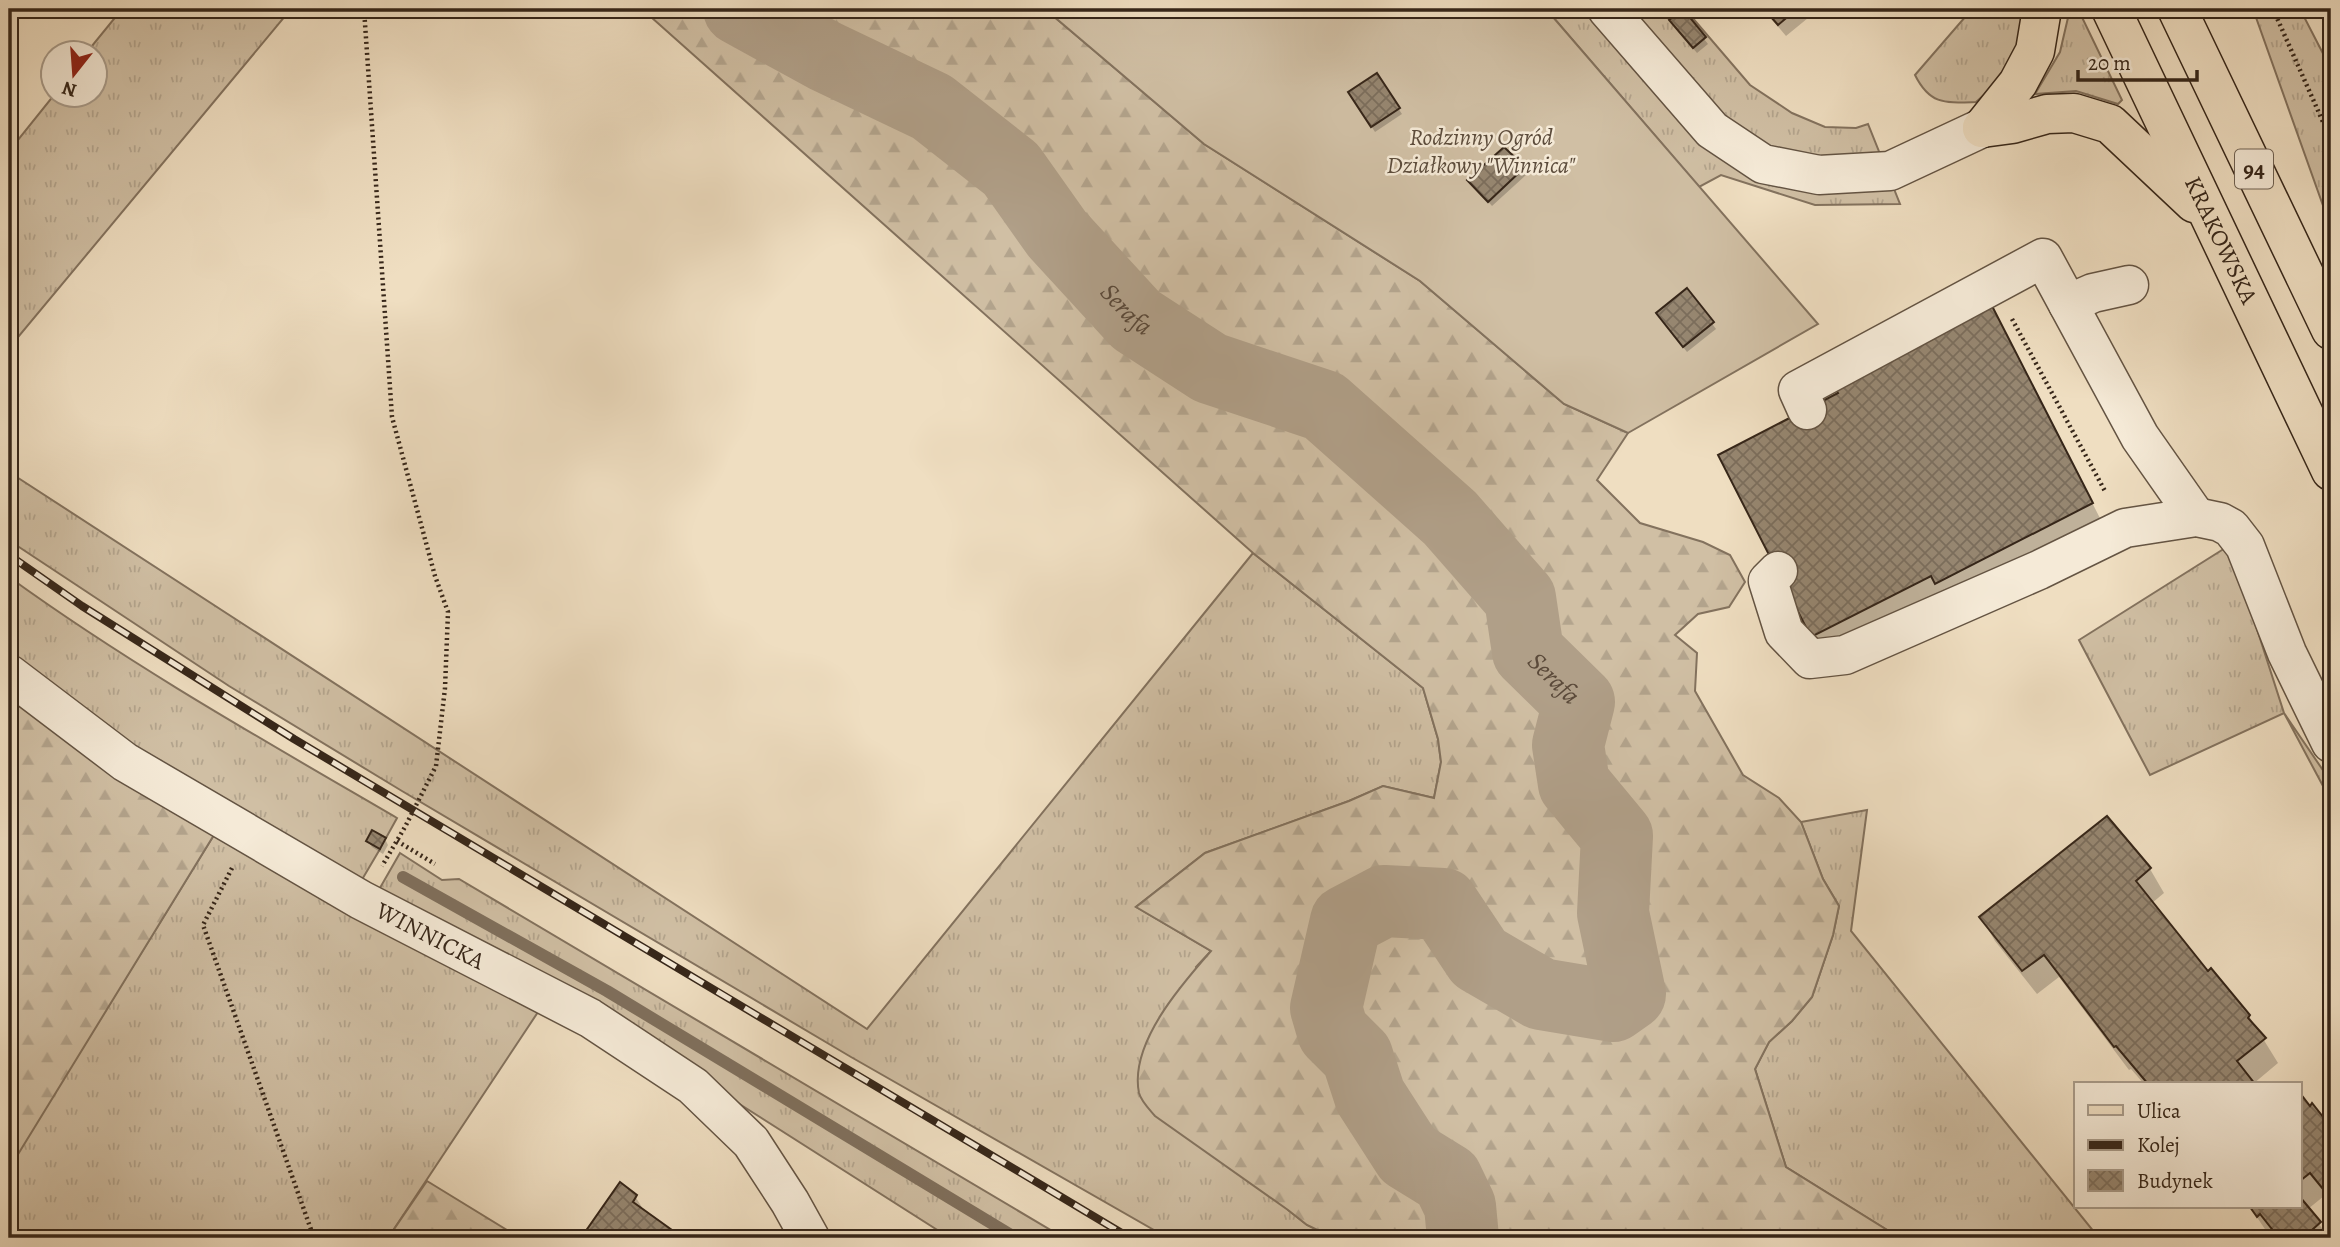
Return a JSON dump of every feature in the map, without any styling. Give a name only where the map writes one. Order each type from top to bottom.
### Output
[{"type":"main road","points":[[1982,128],[2018,83],[2035,51],[2042,9]]},
{"type":"main road","name":"KRAKOWSKA","points":[[2110,9],[2331,471]]},
{"type":"main road","name":"94","points":[[2177,9],[2331,330]]},
{"type":"main road","points":[[1982,128],[2012,124],[2047,114],[2074,113],[2110,124],[2212,220]]},
{"type":"street","points":[[1607,9],[1712,130],[1763,164],[1819,175],[1890,171],[1982,128]]},
{"type":"street","points":[[1807,410],[1798,390],[2043,258],[2140,437],[2196,517]]},
{"type":"street","points":[[2068,304],[2093,293],[2129,285]]},
{"type":"street","points":[[1778,571],[1768,581],[1784,632],[1811,659],[1845,655],[2039,570],[2125,528],[2196,517],[2220,522],[2231,528],[2245,546],[2287,653],[2331,743]]},
{"type":"street","name":"WINNICKA","points":[[9,674],[125,762],[362,900],[590,1018],[693,1086],[751,1142],[810,1238]]},
{"type":"path","points":[[363,9],[392,417],[435,576],[448,612],[445,688],[436,766],[397,841],[435,863]]},
{"type":"path","points":[[2273,9],[2331,140]]},
{"type":"path","points":[[1994,285],[2125,528]]},
{"type":"path","points":[[249,836],[203,925],[314,1238]]},
{"type":"green space","points":[[122,9],[291,9],[9,348],[9,151],[44,108],[108,108],[108,38],[98,38]]},
{"type":"green space","points":[[642,9],[1045,9],[1204,144],[1420,281],[1564,404],[1628,433],[1597,480],[1640,523],[1703,542],[1730,555],[1745,582],[1729,607],[1698,614],[1675,635],[1697,653],[1695,691],[1743,775],[1779,798],[1801,822],[1823,879],[1839,906],[1833,935],[1812,997],[1792,1021],[1769,1042],[1755,1069],[1786,1167],[1900,1238],[1334,1238],[1307,1225],[1155,1116],[1139,1093],[1138,1074],[1142,1055],[1160,1016],[1211,951],[1136,907],[1205,853],[1383,786],[1434,798],[1441,762],[1438,739],[1423,688],[1253,553]]},
{"type":"green space","name":"Rodzinny Ogród Działkowy \"Winnica\"","points":[[1045,9],[1546,9],[1818,324],[1628,433],[1564,404],[1420,281],[1204,144]]},
{"type":"green space","points":[[1546,9],[1685,9],[1750,85],[1792,113],[1825,127],[1856,128],[1868,124],[1900,204],[1815,205],[1721,175],[1699,187]]},
{"type":"green space","points":[[1972,9],[2030,9],[2011,71],[1976,102],[1940,100],[1926,92],[1915,75]]},
{"type":"green space","points":[[2070,9],[2078,9],[2122,100],[2118,104],[2076,91],[2035,94],[2060,52]]},
{"type":"green space","points":[[2253,9],[2300,9],[2331,69],[2331,228]]},
{"type":"green space","points":[[9,472],[867,1029],[1253,553],[1423,688],[1438,739],[1441,762],[1434,798],[1383,786],[1205,853],[1136,907],[1211,951],[1196,967],[1288,1210],[1307,1225],[1334,1238],[1168,1238],[851,1057],[229,686],[16,545],[9,539]]},
{"type":"green space","points":[[2230,545],[2284,713],[2150,775],[2079,640]]},
{"type":"green space","points":[[9,577],[151,672],[397,818],[386,838],[373,831],[367,841],[380,849],[360,883],[197,791],[9,658]]},
{"type":"green space","points":[[9,699],[217,830],[9,1169]]},
{"type":"green space","points":[[2284,713],[2331,782],[2331,801]]},
{"type":"green space","points":[[1867,810],[1851,931],[2099,1238],[1900,1238],[1786,1167],[1755,1069],[1769,1042],[1792,1021],[1812,997],[1833,935],[1839,906],[1823,879],[1801,822]]},
{"type":"green space","points":[[217,830],[542,1006],[388,1238],[9,1238],[9,1167]]},
{"type":"green space","points":[[400,853],[442,880],[459,879],[1064,1238],[950,1238],[620,1028],[377,893]]},
{"type":"green space","points":[[427,1181],[520,1238],[388,1238]]},
{"type":"building","points":[[1683,9],[1706,37],[1693,48],[1669,20]]},
{"type":"building","points":[[1764,9],[1797,9],[1778,25]]},
{"type":"building","points":[[1377,73],[1400,108],[1371,127],[1348,92]]},
{"type":"building","points":[[1504,147],[1525,167],[1488,202],[1467,180]]},
{"type":"building","points":[[1687,288],[1714,322],[1683,347],[1656,313]]},
{"type":"building","points":[[1991,304],[2093,503],[1935,584],[1931,576],[1811,637],[1718,455],[1838,393],[1833,385]]},
{"type":"building","points":[[2107,816],[2151,868],[2136,881],[2208,971],[2211,968],[2250,1015],[2248,1018],[2266,1038],[2237,1061],[2253,1082],[2146,1082],[2116,1046],[2114,1047],[2044,955],[2022,971],[1979,917]]},
{"type":"building","points":[[372,830],[386,838],[380,849],[366,841]]},
{"type":"building","points":[[2302,1096],[2310,1106],[2312,1103],[2331,1127],[2331,1199],[2310,1173],[2302,1179]]},
{"type":"building","points":[[620,1182],[637,1195],[633,1202],[679,1235],[699,1231],[700,1238],[588,1238],[583,1235]]},
{"type":"building","points":[[2302,1199],[2321,1222],[2303,1238],[2279,1238],[2260,1214],[2257,1217],[2251,1208],[2302,1208]]},
{"type":"waterway","name":"Serafa","points":[[739,9],[825,56],[932,107],[1011,169],[1057,234],[1136,320],[1210,368],[1324,406],[1450,518],[1520,598],[1528,652],[1579,702],[1568,745],[1574,784],[1617,836],[1613,913],[1630,994],[1613,1006],[1541,994],[1479,958],[1443,904],[1384,901],[1346,921],[1326,1008],[1333,1032],[1357,1056],[1370,1096],[1408,1155],[1447,1179],[1460,1206],[1463,1238]]},
{"type":"waterway","points":[[403,877],[607,991],[1016,1238]]},
{"type":"railway","points":[[9,555],[82,606],[294,739],[1130,1238]]}]
